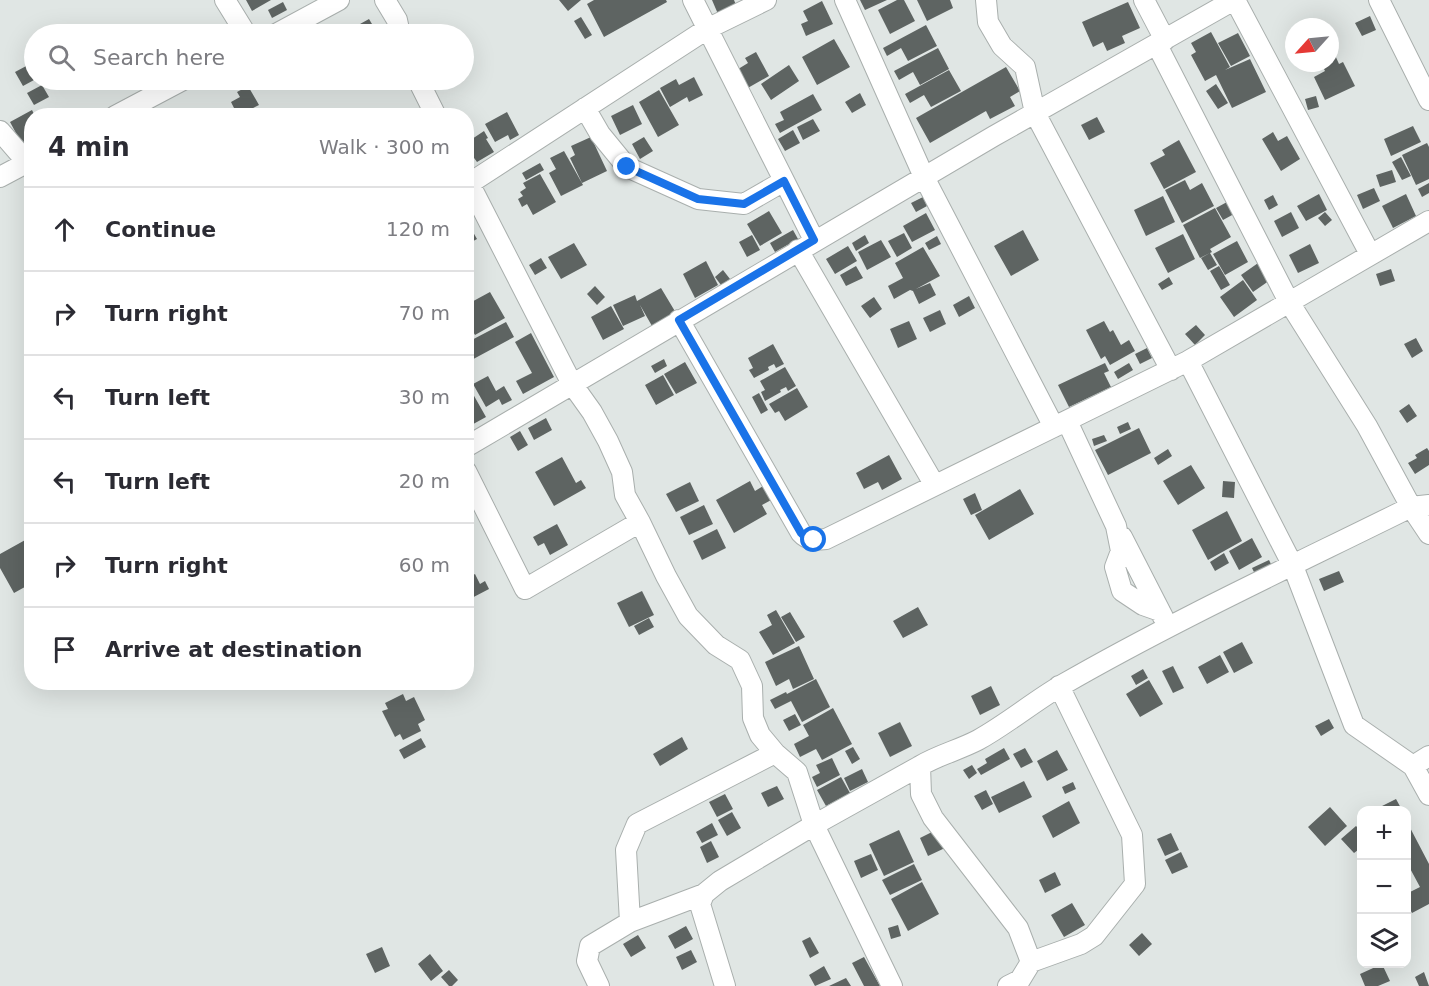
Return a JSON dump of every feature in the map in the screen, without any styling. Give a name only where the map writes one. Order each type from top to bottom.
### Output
[{"type":"street","points":[[225,0],[240,24]]},
{"type":"street","points":[[295,24],[339,0]]},
{"type":"street","points":[[385,0],[398,24]]},
{"type":"street","points":[[693,0],[784,181],[806,245],[934,484]]},
{"type":"street","points":[[474,176],[707,29],[766,0]]},
{"type":"street","points":[[845,0],[924,177],[1116,526],[1121,551],[1115,567],[1122,591],[1165,619]]},
{"type":"street","points":[[986,0],[988,22],[1002,46],[1025,68],[1035,113],[1293,566],[1354,725],[1421,761],[1429,795]]},
{"type":"street","points":[[1144,0],[1161,43],[1289,302],[1420,506],[1429,534]]},
{"type":"street","points":[[474,442],[806,245],[1234,0],[1370,254]]},
{"type":"street","points":[[1379,0],[1429,100]]},
{"type":"street","points":[[130,108],[164,90]]},
{"type":"street","points":[[423,90],[432,108]]},
{"type":"street","points":[[585,108],[600,134],[627,167],[698,199],[744,204],[784,181]]},
{"type":"street","points":[[0,131],[24,157]]},
{"type":"street","points":[[0,177],[24,166]]},
{"type":"street","points":[[474,192],[572,384],[592,412],[608,441],[622,472],[625,495],[688,616],[716,645],[740,660],[753,686],[753,718],[760,735],[775,753],[797,772],[814,825],[892,986]]},
{"type":"street","points":[[679,320],[805,537],[814,540],[826,539],[934,484],[1180,366],[1429,221]]},
{"type":"street","points":[[474,487],[525,589],[640,522]]},
{"type":"street","points":[[599,986],[587,961],[590,946],[630,922],[704,894],[720,881],[814,825],[936,757],[975,741],[1000,727],[1059,686],[1165,619],[1293,566],[1420,506]]},
{"type":"street","points":[[1008,986],[1020,980],[1031,962],[1082,944],[1094,936],[1135,884],[1132,835],[1059,686]]},
{"type":"street","points":[[630,922],[626,850],[637,824],[775,753]]},
{"type":"street","points":[[920,766],[921,794],[933,818],[1018,928],[1031,962]]},
{"type":"street","points":[[704,894],[700,904],[725,986]]},
{"type":"building","points":[[246,0],[271,0],[252,11]]},
{"type":"building","points":[[559,0],[581,0],[568,11]]},
{"type":"building","points":[[594,0],[666,0],[667,2],[604,37],[587,4]]},
{"type":"building","points":[[712,0],[734,0],[736,5],[718,14]]},
{"type":"building","points":[[860,0],[887,0],[865,10]]},
{"type":"building","points":[[897,0],[904,0],[915,21],[890,34],[878,10]]},
{"type":"building","points":[[917,0],[950,0],[953,8],[927,21]]},
{"type":"building","points":[[822,1],[833,24],[806,36],[801,24],[808,21],[803,11]]},
{"type":"building","points":[[283,2],[287,10],[272,18],[268,10]]},
{"type":"building","points":[[1128,2],[1140,28],[1122,36],[1125,43],[1107,51],[1103,42],[1093,47],[1082,22]]},
{"type":"building","points":[[1370,16],[1376,30],[1362,36],[1355,23]]},
{"type":"building","points":[[581,17],[592,35],[585,39],[574,21]]},
{"type":"building","points":[[369,19],[372,24],[360,24]]},
{"type":"building","points":[[926,25],[937,46],[908,61],[901,48],[887,56],[883,48]]},
{"type":"building","points":[[1211,32],[1230,67],[1225,70],[1250,59],[1266,92],[1232,108],[1216,75],[1205,81],[1191,55],[1196,52],[1191,43]]},
{"type":"building","points":[[1238,33],[1250,56],[1231,66],[1218,43]]},
{"type":"building","points":[[834,39],[850,67],[817,85],[802,57]]},
{"type":"building","points":[[938,48],[949,69],[920,85],[913,72],[899,80],[894,71]]},
{"type":"building","points":[[756,52],[769,76],[746,89],[735,71],[748,63],[745,58]]},
{"type":"building","points":[[1343,62],[1355,86],[1325,100],[1314,77],[1323,72],[1339,72],[1339,64]]},
{"type":"building","points":[[789,65],[799,81],[771,100],[761,84]]},
{"type":"building","points":[[24,67],[24,85],[23,86],[15,72]]},
{"type":"building","points":[[1006,67],[1020,91],[1010,97],[1015,106],[990,119],[986,111],[930,143],[916,118]]},
{"type":"building","points":[[949,70],[961,91],[931,107],[924,95],[910,103],[905,94]]},
{"type":"building","points":[[694,77],[703,95],[689,102],[687,97],[670,107],[660,88],[676,79],[679,85]]},
{"type":"building","points":[[1216,84],[1228,103],[1218,109],[1206,91]]},
{"type":"building","points":[[33,90],[45,90],[49,97],[34,105],[27,93]]},
{"type":"building","points":[[250,90],[259,105],[253,108],[234,108],[231,102],[240,97],[237,92]]},
{"type":"building","points":[[659,90],[679,125],[658,137],[639,102]]},
{"type":"building","points":[[860,93],[866,105],[852,113],[845,102]]},
{"type":"building","points":[[813,94],[822,110],[780,133],[775,124],[784,120],[780,112]]},
{"type":"building","points":[[1316,96],[1319,107],[1308,110],[1305,99]]},
{"type":"building","points":[[633,105],[642,124],[620,135],[611,116]]},
{"type":"building","points":[[507,112],[519,135],[510,140],[508,135],[495,142],[485,124]]},
{"type":"building","points":[[24,114],[24,148],[10,122]]},
{"type":"building","points":[[1097,117],[1105,132],[1089,140],[1081,125]]},
{"type":"building","points":[[813,119],[820,131],[803,140],[797,127]]},
{"type":"building","points":[[1413,126],[1421,142],[1391,156],[1384,139]]},
{"type":"building","points":[[793,130],[800,143],[785,151],[778,139]]},
{"type":"building","points":[[484,131],[494,152],[477,162],[474,158],[474,138]]},
{"type":"building","points":[[1273,132],[1278,141],[1287,136],[1300,159],[1281,171],[1262,139]]},
{"type":"building","points":[[591,137],[607,171],[582,183],[570,158],[575,155],[571,146]]},
{"type":"building","points":[[644,137],[653,151],[640,159],[632,144]]},
{"type":"building","points":[[1179,140],[1196,172],[1164,189],[1150,163],[1165,155],[1162,150]]},
{"type":"building","points":[[1427,143],[1429,179],[1416,185],[1402,155]]},
{"type":"building","points":[[564,151],[583,185],[561,196],[549,173],[556,169],[550,158]]},
{"type":"building","points":[[1401,157],[1411,176],[1402,180],[1392,162]]},
{"type":"building","points":[[540,163],[544,170],[526,180],[522,173]]},
{"type":"building","points":[[1392,170],[1396,182],[1380,187],[1376,175]]},
{"type":"building","points":[[540,174],[556,202],[533,215],[527,204],[522,207],[518,199],[523,196],[520,192],[526,188],[523,183]]},
{"type":"building","points":[[1185,180],[1190,190],[1202,183],[1214,206],[1182,223],[1165,190]]},
{"type":"building","points":[[1429,183],[1429,193],[1422,197],[1418,189]]},
{"type":"building","points":[[1374,188],[1380,201],[1363,209],[1357,195]]},
{"type":"building","points":[[1319,194],[1327,210],[1306,221],[1297,206]]},
{"type":"building","points":[[1406,194],[1416,216],[1393,228],[1382,206]]},
{"type":"building","points":[[1273,195],[1278,205],[1269,210],[1264,200]]},
{"type":"building","points":[[1163,196],[1175,222],[1146,236],[1134,210]]},
{"type":"building","points":[[923,197],[927,206],[916,212],[911,203]]},
{"type":"building","points":[[1227,202],[1234,214],[1223,220],[1216,208]]},
{"type":"building","points":[[1215,208],[1231,237],[1210,249],[1212,252],[1200,258],[1183,225]]},
{"type":"building","points":[[769,211],[782,233],[760,246],[747,224]]},
{"type":"building","points":[[1291,212],[1299,228],[1282,237],[1274,221]]},
{"type":"building","points":[[1325,212],[1332,220],[1325,226],[1318,218]]},
{"type":"building","points":[[926,213],[935,230],[912,242],[903,226]]},
{"type":"building","points":[[793,230],[798,239],[775,252],[770,243]]},
{"type":"building","points":[[1023,230],[1039,260],[1011,276],[994,246]]},
{"type":"building","points":[[904,233],[912,248],[897,257],[888,241]]},
{"type":"building","points":[[1183,234],[1195,259],[1168,273],[1155,248]]},
{"type":"building","points":[[752,235],[760,250],[747,257],[739,242]]},
{"type":"building","points":[[865,235],[869,243],[856,251],[852,243]]},
{"type":"building","points":[[937,236],[941,244],[929,250],[925,243]]},
{"type":"building","points":[[881,240],[891,257],[867,270],[858,252]]},
{"type":"building","points":[[1237,241],[1248,262],[1225,275],[1213,254]]},
{"type":"building","points":[[574,243],[587,265],[561,279],[548,257]]},
{"type":"building","points":[[1310,244],[1319,263],[1298,273],[1289,255]]},
{"type":"building","points":[[848,246],[857,261],[835,274],[826,259]]},
{"type":"building","points":[[923,247],[940,276],[916,289],[930,283],[936,295],[919,304],[913,291],[910,290],[894,299],[888,286],[903,278],[895,263]]},
{"type":"building","points":[[1210,253],[1217,265],[1208,270],[1201,258]]},
{"type":"building","points":[[541,258],[547,268],[535,275],[529,265]]},
{"type":"building","points":[[706,261],[718,285],[695,298],[683,274]]},
{"type":"building","points":[[1261,261],[1273,278],[1253,292],[1241,275]]},
{"type":"building","points":[[856,266],[863,278],[846,286],[840,275]]},
{"type":"building","points":[[1219,266],[1230,285],[1221,290],[1210,271]]},
{"type":"building","points":[[1391,269],[1395,281],[1380,286],[1376,274]]},
{"type":"building","points":[[723,270],[730,279],[721,285],[715,277]]},
{"type":"building","points":[[1169,277],[1173,284],[1162,290],[1158,284]]},
{"type":"building","points":[[1243,280],[1257,300],[1234,317],[1220,297]]},
{"type":"building","points":[[595,286],[605,297],[597,305],[587,294]]},
{"type":"building","points":[[661,288],[676,313],[652,326],[640,305],[645,316],[623,326],[613,305],[635,295],[637,301]]},
{"type":"building","points":[[490,292],[505,318],[475,335],[474,301]]},
{"type":"building","points":[[969,296],[975,308],[959,317],[953,305]]},
{"type":"building","points":[[874,297],[882,309],[870,318],[861,306]]},
{"type":"building","points":[[611,306],[624,329],[603,340],[591,317]]},
{"type":"building","points":[[940,310],[946,324],[930,332],[923,318]]},
{"type":"building","points":[[909,321],[917,339],[898,348],[890,329]]},
{"type":"building","points":[[1104,321],[1110,332],[1113,330],[1121,345],[1129,340],[1135,351],[1110,365],[1105,356],[1101,359],[1086,330]]},
{"type":"building","points":[[506,322],[514,337],[474,359],[474,339]]},
{"type":"building","points":[[1196,325],[1205,335],[1195,345],[1185,334]]},
{"type":"building","points":[[531,333],[554,377],[523,394],[516,381],[532,373],[515,342]]},
{"type":"building","points":[[1416,338],[1423,351],[1412,358],[1404,344]]},
{"type":"building","points":[[773,344],[784,364],[776,368],[774,364],[768,367],[769,370],[754,378],[749,370],[753,368],[748,358]]},
{"type":"building","points":[[1147,348],[1152,358],[1140,364],[1135,354]]},
{"type":"building","points":[[664,359],[667,366],[655,373],[651,366]]},
{"type":"building","points":[[685,362],[697,383],[676,394],[664,374]]},
{"type":"building","points":[[1105,363],[1109,371],[1104,373],[1111,387],[1069,407],[1058,385]]},
{"type":"building","points":[[1129,363],[1133,370],[1118,379],[1114,372]]},
{"type":"building","points":[[785,367],[796,386],[788,391],[786,387],[765,401],[761,392],[765,390],[760,381]]},
{"type":"building","points":[[663,375],[674,395],[656,405],[645,385]]},
{"type":"building","points":[[488,376],[496,391],[504,386],[512,400],[502,405],[499,399],[486,407],[474,383]]},
{"type":"building","points":[[797,388],[808,407],[785,421],[779,411],[775,413],[769,404]]},
{"type":"building","points":[[759,393],[768,410],[761,414],[752,397]]},
{"type":"building","points":[[474,396],[486,417],[474,424]]},
{"type":"building","points":[[1409,404],[1417,416],[1407,423],[1399,411]]},
{"type":"building","points":[[546,418],[552,430],[534,440],[528,428]]},
{"type":"building","points":[[1128,422],[1131,429],[1120,434],[1117,427]]},
{"type":"building","points":[[1139,428],[1151,453],[1108,475],[1095,450]]},
{"type":"building","points":[[520,431],[528,445],[518,451],[510,437]]},
{"type":"building","points":[[1104,435],[1107,441],[1094,446],[1092,439]]},
{"type":"building","points":[[1427,448],[1429,465],[1415,474],[1408,463],[1417,458],[1415,455]]},
{"type":"building","points":[[1168,449],[1172,456],[1158,465],[1154,458]]},
{"type":"building","points":[[889,455],[902,479],[882,490],[878,482],[864,489],[856,473]]},
{"type":"building","points":[[562,457],[576,483],[581,480],[586,488],[554,506],[535,472]]},
{"type":"building","points":[[1191,465],[1205,488],[1178,505],[1163,481]]},
{"type":"building","points":[[750,481],[755,491],[765,485],[773,499],[762,505],[767,514],[734,533],[716,500]]},
{"type":"building","points":[[1223,481],[1235,482],[1234,498],[1222,497]]},
{"type":"building","points":[[690,482],[699,501],[676,512],[666,494]]},
{"type":"building","points":[[1020,489],[1034,514],[989,540],[975,515]]},
{"type":"building","points":[[975,493],[982,510],[971,515],[963,499]]},
{"type":"building","points":[[704,505],[713,524],[689,535],[680,517]]},
{"type":"building","points":[[1227,511],[1242,541],[1208,560],[1192,530]]},
{"type":"building","points":[[557,524],[568,545],[550,555],[544,543],[538,546],[533,537]]},
{"type":"building","points":[[717,529],[726,548],[702,560],[693,541]]},
{"type":"building","points":[[1252,538],[1262,557],[1239,570],[1229,551]]},
{"type":"building","points":[[24,541],[24,587],[14,593],[0,568],[0,554]]},
{"type":"building","points":[[1224,553],[1229,563],[1215,571],[1210,562]]},
{"type":"building","points":[[1269,560],[1274,570],[1257,578],[1252,568]]},
{"type":"building","points":[[1339,571],[1344,582],[1324,591],[1319,579]]},
{"type":"building","points":[[474,575],[480,584],[485,581],[489,589],[474,597]]},
{"type":"building","points":[[642,591],[654,615],[629,627],[617,603]]},
{"type":"building","points":[[918,607],[928,625],[903,638],[893,621]]},
{"type":"building","points":[[776,610],[795,643],[773,655],[759,632],[772,625],[767,615]]},
{"type":"building","points":[[790,612],[805,637],[796,642],[781,617]]},
{"type":"building","points":[[649,618],[654,627],[639,635],[634,626]]},
{"type":"building","points":[[1242,642],[1253,663],[1234,673],[1223,652]]},
{"type":"building","points":[[799,646],[814,679],[793,689],[789,679],[776,686],[765,662]]},
{"type":"building","points":[[1220,655],[1229,672],[1207,684],[1198,667]]},
{"type":"building","points":[[1173,666],[1184,688],[1173,693],[1162,671]]},
{"type":"building","points":[[1143,669],[1148,678],[1136,685],[1131,676]]},
{"type":"building","points":[[816,679],[830,707],[802,722],[791,701],[775,709],[770,700]]},
{"type":"building","points":[[1149,680],[1163,704],[1140,717],[1126,694]]},
{"type":"building","points":[[991,686],[1000,705],[980,715],[971,696]]},
{"type":"building","points":[[403,694],[406,701],[414,697],[425,720],[418,724],[421,731],[403,740],[400,734],[395,737],[382,711],[388,709],[385,703]]},
{"type":"building","points":[[833,708],[852,744],[822,760],[816,749],[800,757],[794,744],[809,736],[803,725]]},
{"type":"building","points":[[795,714],[801,725],[789,731],[783,720]]},
{"type":"building","points":[[1329,719],[1334,728],[1321,736],[1315,726]]},
{"type":"building","points":[[900,722],[912,746],[890,757],[878,733]]},
{"type":"building","points":[[682,737],[688,749],[660,766],[653,754]]},
{"type":"building","points":[[421,738],[426,747],[404,759],[399,750]]},
{"type":"building","points":[[853,747],[860,759],[852,764],[845,751]]},
{"type":"building","points":[[1004,748],[1010,759],[981,775],[977,769],[987,763],[985,759]]},
{"type":"building","points":[[1025,748],[1033,762],[1021,768],[1013,754]]},
{"type":"building","points":[[1057,750],[1068,770],[1047,781],[1037,761]]},
{"type":"building","points":[[832,758],[840,775],[817,787],[812,777],[820,773],[816,765]]},
{"type":"building","points":[[972,765],[977,773],[969,779],[963,770]]},
{"type":"building","points":[[862,769],[868,782],[850,791],[844,778]]},
{"type":"building","points":[[841,777],[850,793],[826,806],[817,790]]},
{"type":"building","points":[[1024,781],[1032,797],[999,813],[991,797]]},
{"type":"building","points":[[1073,782],[1076,789],[1065,794],[1062,787]]},
{"type":"building","points":[[777,786],[784,799],[768,807],[761,793]]},
{"type":"building","points":[[986,790],[993,804],[982,810],[974,796]]},
{"type":"building","points":[[725,794],[733,809],[717,817],[709,802]]},
{"type":"building","points":[[1396,799],[1400,806],[1382,806]]},
{"type":"building","points":[[1069,801],[1080,823],[1053,838],[1042,816]]},
{"type":"building","points":[[1330,807],[1347,826],[1325,846],[1308,827]]},
{"type":"building","points":[[732,812],[741,828],[727,836],[718,820]]},
{"type":"building","points":[[712,823],[718,835],[702,843],[696,832]]},
{"type":"building","points":[[1357,827],[1357,851],[1354,853],[1341,839]]},
{"type":"building","points":[[899,830],[914,862],[884,876],[869,844]]},
{"type":"building","points":[[936,830],[945,848],[928,856],[920,838]]},
{"type":"building","points":[[1411,830],[1429,864],[1429,904],[1412,913],[1411,892],[1420,887],[1411,870]]},
{"type":"building","points":[[1171,833],[1179,850],[1165,856],[1157,839]]},
{"type":"building","points":[[711,841],[719,857],[707,863],[700,847]]},
{"type":"building","points":[[1181,852],[1188,867],[1172,874],[1165,860]]},
{"type":"building","points":[[871,854],[878,870],[861,878],[854,861]]},
{"type":"building","points":[[914,864],[922,880],[890,895],[882,880]]},
{"type":"building","points":[[1055,872],[1061,885],[1045,893],[1039,880]]},
{"type":"building","points":[[922,882],[939,914],[908,931],[891,899]]},
{"type":"building","points":[[1072,903],[1085,925],[1064,937],[1051,915]]},
{"type":"building","points":[[898,925],[901,936],[891,939],[888,928]]},
{"type":"building","points":[[686,926],[693,939],[675,949],[668,936]]},
{"type":"building","points":[[1142,933],[1152,944],[1139,956],[1129,945]]},
{"type":"building","points":[[638,935],[646,948],[631,957],[623,944]]},
{"type":"building","points":[[810,937],[819,953],[810,958],[802,941]]},
{"type":"building","points":[[382,947],[390,966],[375,973],[366,954]]},
{"type":"building","points":[[691,950],[697,962],[682,970],[676,957]]},
{"type":"building","points":[[430,954],[443,971],[431,981],[418,964]]},
{"type":"building","points":[[864,957],[880,986],[864,986],[852,963]]},
{"type":"building","points":[[824,966],[831,979],[815,986],[809,975]]},
{"type":"building","points":[[1373,968],[1384,968],[1390,981],[1378,986],[1365,986],[1360,974]]},
{"type":"building","points":[[449,970],[458,980],[452,986],[449,986],[441,977]]},
{"type":"building","points":[[1424,972],[1429,986],[1419,986],[1415,977]]},
{"type":"building","points":[[846,978],[851,986],[829,986]]},
{"type":"route","points":[[627,167],[698,199],[744,204],[784,181],[814,240],[679,320],[801,533],[814,540]]}]
